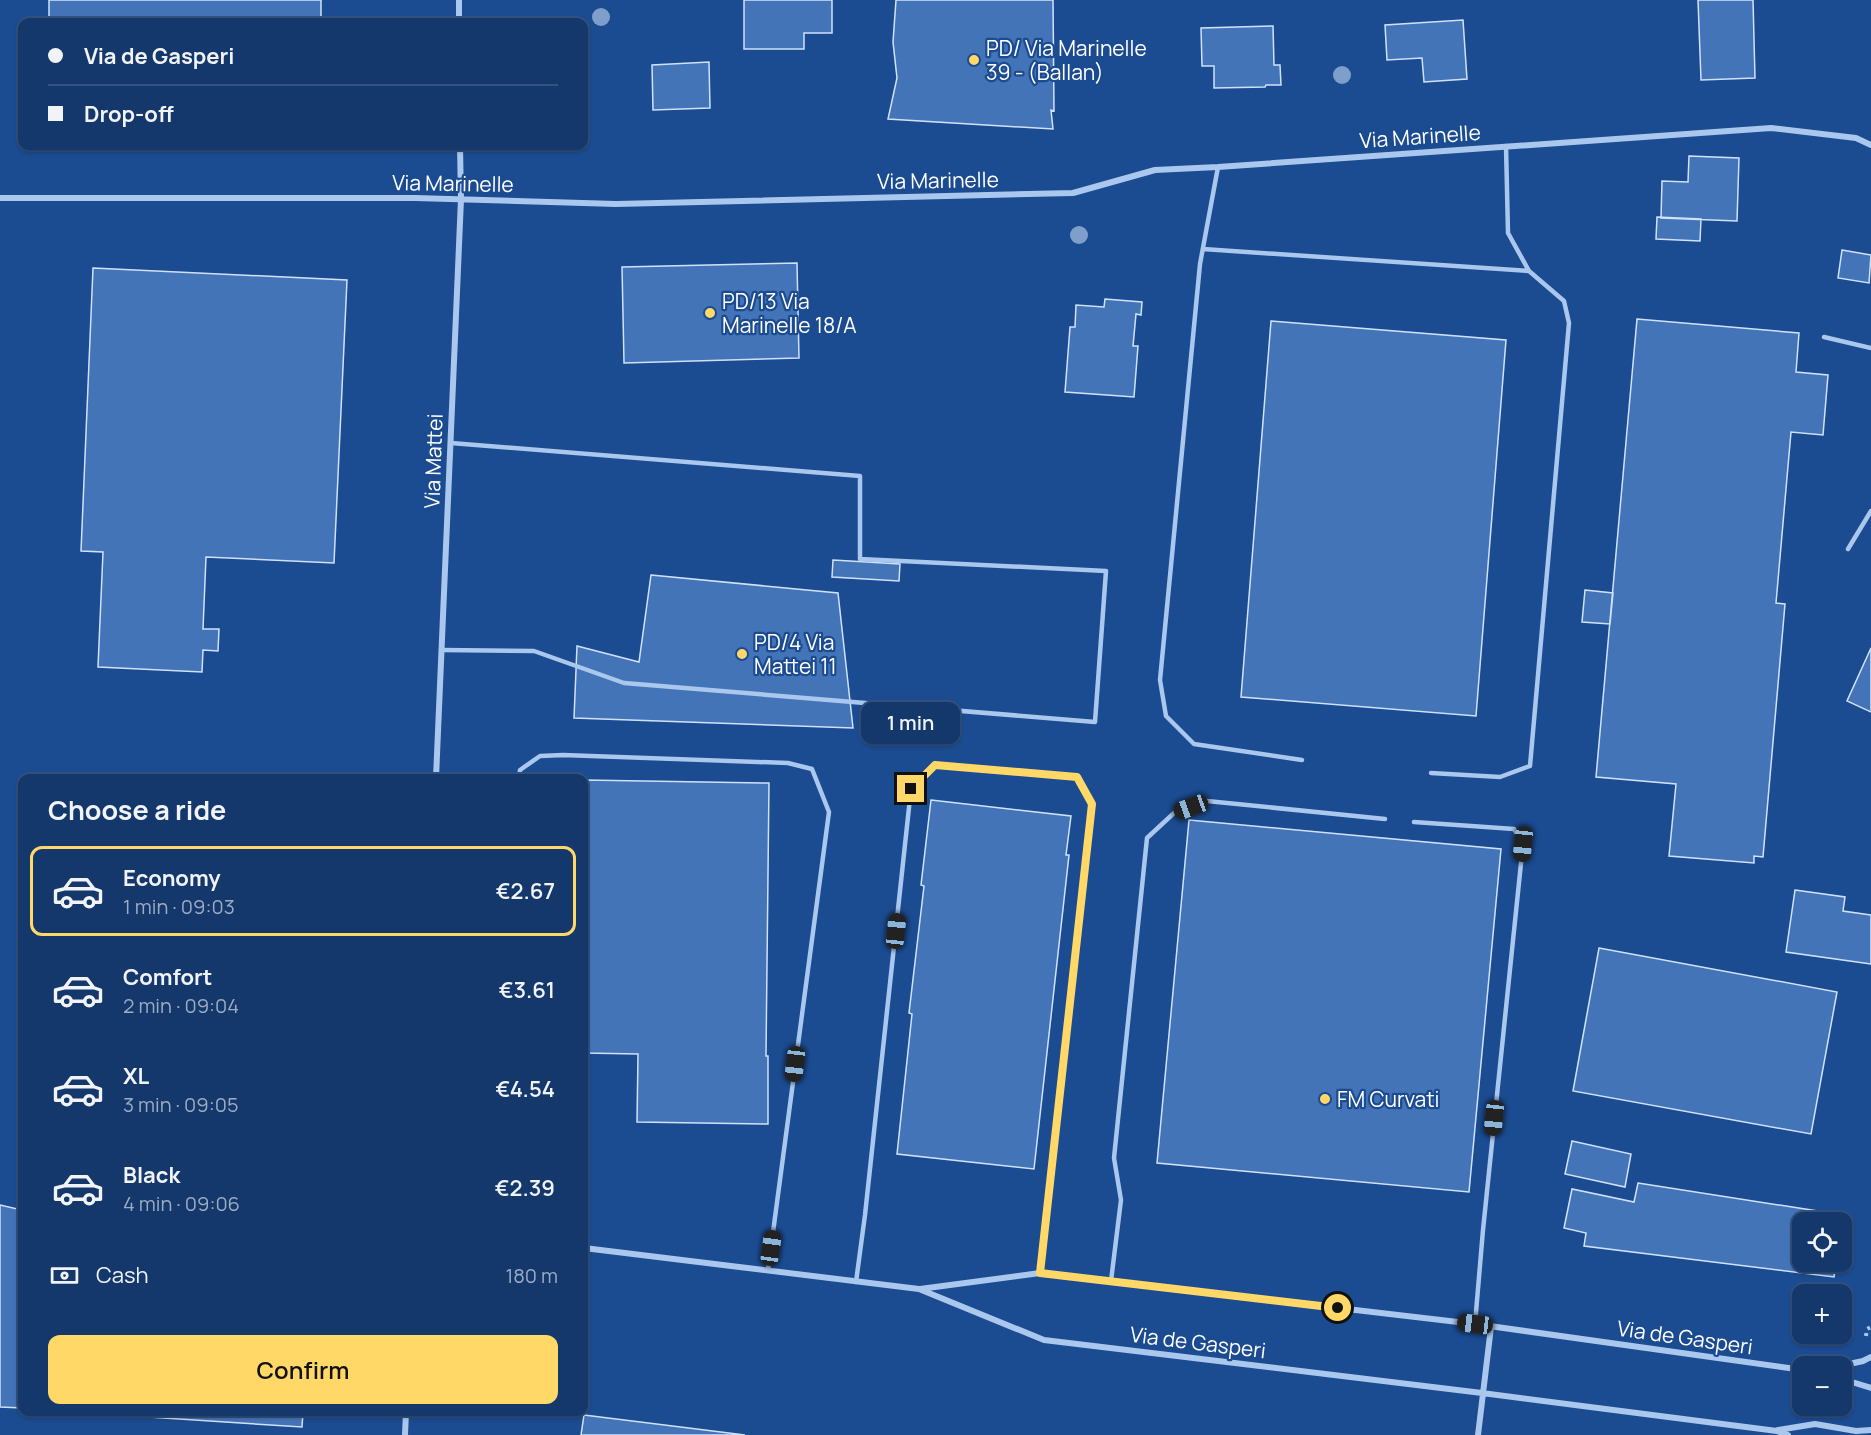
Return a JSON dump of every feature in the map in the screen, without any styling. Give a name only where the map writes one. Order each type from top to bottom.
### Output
[{"type":"street","points":[[459,0],[459,18]]},
{"type":"street","name":"Via Marinelle","points":[[0,198],[461,199],[616,204],[1073,193],[1155,170],[1771,128],[1856,138],[1871,145]]},
{"type":"street","name":"Via Mattei","points":[[436,774],[461,199],[460,150]]},
{"type":"street","name":"Via de Gasperi","points":[[588,1248],[920,1289],[1040,1273],[1475,1324],[1792,1368]]},
{"type":"street","name":"Via de Gasperi","points":[[920,1289],[1044,1340],[1482,1393],[1777,1431],[1788,1435]]},
{"type":"street","points":[[1478,1435],[1491,1327]]},
{"type":"street","points":[[1852,1363],[1871,1358]]},
{"type":"street","points":[[1852,1382],[1871,1388]]},
{"type":"street","points":[[405,1435],[406,1416]]},
{"type":"street","name":"Via de Gasperi","points":[[1777,1431],[1815,1424],[1856,1431],[1871,1430]]},
{"type":"lane","points":[[1431,773],[1500,777],[1530,766],[1569,323],[1564,301],[1528,271],[1508,233],[1506,146]]},
{"type":"lane","points":[[1218,167],[1203,249],[1160,680],[1166,716],[1194,744],[1302,760]]},
{"type":"lane","points":[[1203,249],[1528,271]]},
{"type":"lane","points":[[1824,337],[1871,348]]},
{"type":"lane","points":[[442,650],[534,651],[624,683],[1095,722],[1106,571],[860,559],[860,476],[451,443]]},
{"type":"lane","points":[[1848,549],[1871,511]]},
{"type":"lane","points":[[520,774],[520,770],[540,756],[563,754],[788,762],[812,769],[829,812],[768,1270]]},
{"type":"lane","points":[[856,1282],[911,789],[935,765],[1077,777],[1092,804],[1040,1273]]},
{"type":"lane","points":[[1111,1281],[1121,1200],[1114,1158],[1148,838],[1174,813],[1207,801],[1385,819]]},
{"type":"lane","points":[[1414,822],[1514,829],[1523,844],[1475,1324]]},
{"type":"building","points":[[49,0],[321,0],[321,18],[49,18]]},
{"type":"building","points":[[744,0],[832,0],[832,33],[804,33],[804,49],[744,49]]},
{"type":"building","name":"PD/ Via Marinelle 39 - (Ballan)","points":[[896,0],[1053,0],[1054,111],[1051,110],[1053,129],[888,119],[897,78],[893,42]]},
{"type":"building","points":[[1698,0],[1753,0],[1755,78],[1701,80]]},
{"type":"building","points":[[1463,20],[1467,79],[1424,82],[1422,58],[1387,60],[1385,25]]},
{"type":"building","points":[[1273,26],[1274,65],[1280,65],[1281,85],[1214,88],[1214,66],[1202,66],[1201,28]]},
{"type":"building","points":[[709,62],[710,108],[653,110],[652,65]]},
{"type":"building","points":[[1689,156],[1739,158],[1737,221],[1661,218],[1662,181],[1688,182]]},
{"type":"building","points":[[1657,217],[1701,219],[1700,241],[1656,239]]},
{"type":"building","points":[[1842,250],[1871,255],[1869,283],[1838,278]]},
{"type":"building","name":"PD/13 Via Marinelle 18/A","points":[[797,263],[799,358],[624,363],[622,267]]},
{"type":"building","points":[[93,268],[347,280],[334,563],[206,557],[203,629],[219,629],[218,651],[203,650],[202,672],[98,667],[103,552],[81,551]]},
{"type":"building","points":[[1105,299],[1142,302],[1141,315],[1136,314],[1133,346],[1138,346],[1134,397],[1065,392],[1070,327],[1075,327],[1076,305],[1104,307]]},
{"type":"building","points":[[1637,319],[1799,333],[1796,372],[1828,375],[1823,435],[1791,432],[1776,603],[1785,604],[1763,857],[1754,856],[1754,863],[1669,856],[1676,784],[1596,777]]},
{"type":"building","points":[[1271,321],[1506,340],[1476,716],[1241,697]]},
{"type":"building","points":[[833,560],[900,564],[899,581],[832,577]]},
{"type":"building","name":"PD/4 Via Mattei 11","points":[[651,575],[838,593],[853,728],[574,718],[577,646],[639,662]]},
{"type":"building","points":[[1585,590],[1613,593],[1610,624],[1582,622]]},
{"type":"building","points":[[1871,648],[1871,712],[1847,701]]},
{"type":"building","points":[[588,780],[769,783],[766,1056],[768,1056],[768,1124],[637,1122],[638,1054],[588,1053]]},
{"type":"building","points":[[931,800],[1071,816],[1066,855],[1069,855],[1034,1169],[897,1154],[912,1014],[909,1013],[924,886],[921,885]]},
{"type":"building","points":[[1189,820],[1501,849],[1469,1192],[1157,1163]]},
{"type":"building","points":[[1795,890],[1845,897],[1843,911],[1871,915],[1871,964],[1786,952]]},
{"type":"building","points":[[1599,948],[1837,992],[1811,1134],[1573,1091]]},
{"type":"building","points":[[1572,1141],[1631,1154],[1625,1187],[1565,1174]]},
{"type":"building","points":[[1638,1183],[1824,1212],[1792,1212],[1792,1272],[1584,1246],[1586,1233],[1564,1228],[1572,1189],[1634,1202]]},
{"type":"building","points":[[0,1205],[18,1209],[18,1408],[0,1407]]},
{"type":"building","points":[[1794,1272],[1835,1272],[1834,1277]]},
{"type":"building","points":[[588,1415],[745,1435],[581,1435],[584,1416]]},
{"type":"building","points":[[133,1416],[303,1416],[302,1427]]},
{"type":"place","name":"PD/ Via Marinelle 39 - (Ballan)","points":[[974,60]]},
{"type":"place","name":"PD/13 Via Marinelle 18/A","points":[[710,313]]},
{"type":"place","name":"PD/4 Via Mattei 11","points":[[742,654]]},
{"type":"place","name":"FM Curvati","points":[[1325,1099]]},
{"type":"route","points":[[911,789],[935,765],[1077,777],[1092,804],[1040,1273],[1338,1308]]}]
